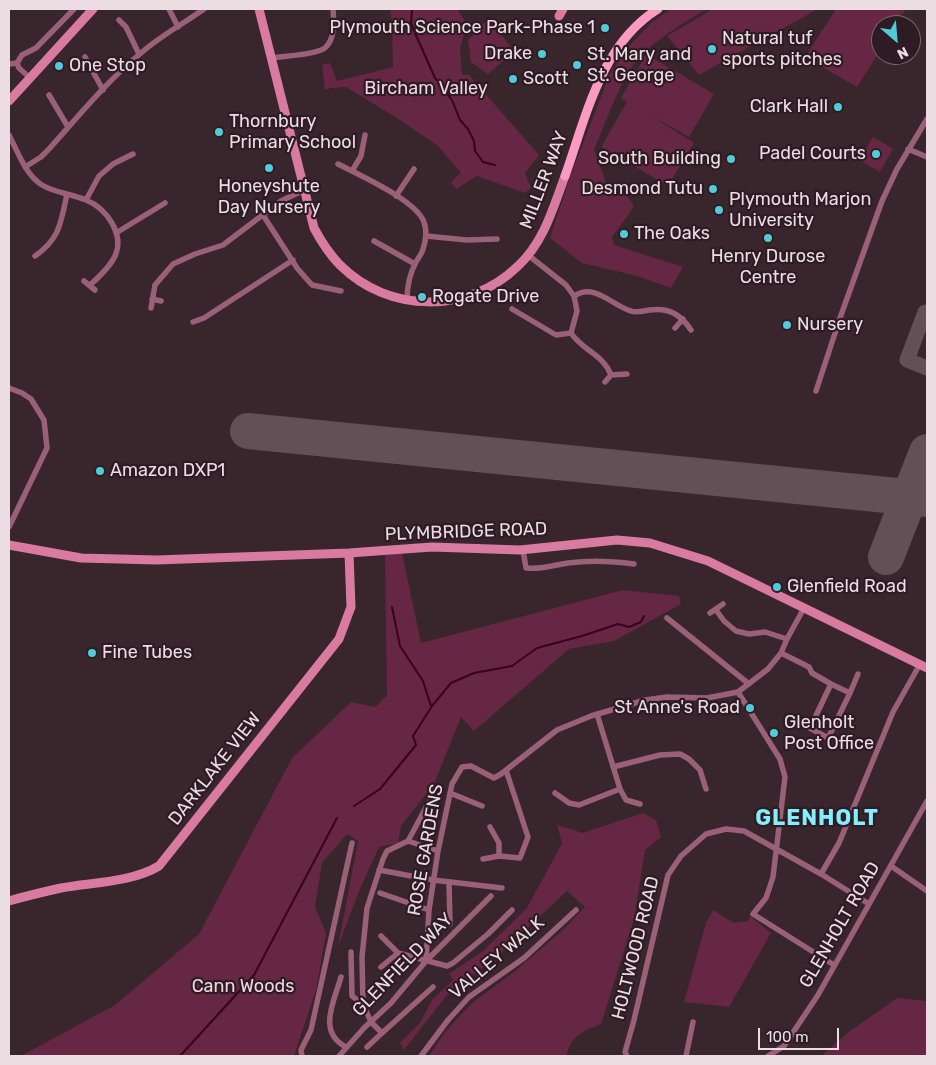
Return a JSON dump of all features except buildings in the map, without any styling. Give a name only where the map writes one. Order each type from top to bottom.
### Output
[{"type":"main road","name":"MILLER WAY","points":[[564,176],[607,64],[623,41],[655,11]]},
{"type":"street","points":[[17,63],[22,55],[36,48],[74,9]]},
{"type":"street","points":[[9,101],[93,9]]},
{"type":"street","points":[[169,9],[178,27]]},
{"type":"street","points":[[25,167],[41,157],[139,54],[204,9]]},
{"type":"street","name":"MILLER WAY","points":[[259,9],[314,228],[340,265],[361,282],[396,298],[426,302],[442,302],[470,296],[498,282],[519,266],[544,231],[564,176]]},
{"type":"street","points":[[271,58],[321,50],[326,47],[333,33],[333,9]]},
{"type":"street","points":[[119,20],[126,27],[139,54]]},
{"type":"street","points":[[84,57],[103,90]]},
{"type":"street","points":[[9,64],[17,63]]},
{"type":"street","points":[[17,63],[19,68],[30,78]]},
{"type":"street","points":[[49,95],[68,127]]},
{"type":"street","points":[[816,391],[882,201],[908,149],[927,119]]},
{"type":"street","points":[[9,135],[25,167],[42,185],[97,205],[113,225],[118,245],[114,258],[92,287],[84,281]]},
{"type":"street","points":[[352,171],[361,156],[365,136]]},
{"type":"street","points":[[908,149],[927,157]]},
{"type":"street","points":[[86,200],[99,176],[113,164],[133,154]]},
{"type":"street","points":[[338,164],[396,196],[417,210],[424,222],[426,236],[423,249],[415,264],[408,286],[407,300]]},
{"type":"street","points":[[396,196],[414,169]]},
{"type":"street","points":[[151,308],[155,285],[173,264],[195,254],[223,245],[291,195],[304,190]]},
{"type":"street","points":[[35,256],[52,242],[56,236],[67,194]]},
{"type":"street","points":[[116,233],[165,203]]},
{"type":"street","points":[[263,216],[312,286],[341,291]]},
{"type":"street","points":[[426,236],[467,240],[497,239]]},
{"type":"street","points":[[374,241],[415,264]]},
{"type":"street","points":[[528,255],[566,286],[574,296],[578,311],[571,333]]},
{"type":"street","points":[[196,313],[196,321],[204,318],[292,260]]},
{"type":"street","points":[[574,296],[580,292],[587,292],[606,298],[632,312],[665,309],[683,319],[691,330]]},
{"type":"street","points":[[152,299],[161,300]]},
{"type":"street","points":[[512,309],[523,312],[556,335],[571,333]]},
{"type":"street","points":[[676,328],[683,319]]},
{"type":"street","points":[[571,333],[581,346],[604,361],[611,374]]},
{"type":"street","points":[[611,374],[627,374]]},
{"type":"street","points":[[605,382],[611,374]]},
{"type":"street","points":[[9,388],[31,399],[40,413],[44,420],[47,448],[9,527]]},
{"type":"street","name":"PLYMBRIDGE ROAD","points":[[9,546],[81,558],[157,560],[349,553],[432,546],[524,550],[616,540],[650,543],[708,562],[924,666]]},
{"type":"street","points":[[524,550],[526,568],[538,570],[568,563],[605,561],[634,564]]},
{"type":"street","name":"DARKLAKE VIEW","points":[[9,901],[61,888],[132,878],[159,866],[339,639],[351,607],[349,553]]},
{"type":"street","points":[[710,613],[723,604]]},
{"type":"street","points":[[483,859],[499,856],[520,858],[528,837],[506,770],[557,730],[597,714],[645,700],[667,697],[707,698],[738,692],[768,669],[781,653],[804,608]]},
{"type":"street","points":[[716,610],[724,621],[736,631],[749,634],[765,632],[787,639]]},
{"type":"street","points":[[667,618],[749,684]]},
{"type":"street","points":[[781,653],[808,667],[812,672],[830,684],[850,693]]},
{"type":"street","points":[[821,874],[839,843],[893,712],[924,666]]},
{"type":"street","points":[[830,684],[810,728],[828,738],[858,674]]},
{"type":"street","points":[[738,692],[780,759],[785,778],[773,877],[766,898],[753,914],[834,965]]},
{"type":"street","points":[[597,714],[620,789],[626,800],[640,804]]},
{"type":"street","points":[[613,766],[660,756],[680,754],[689,759],[700,770],[706,789]]},
{"type":"street","name":"ROSE GARDENS","points":[[426,961],[433,880],[450,793],[456,775],[462,767],[471,766],[494,778],[506,770]]},
{"type":"street","points":[[555,793],[569,803],[579,805],[620,789]]},
{"type":"street","points":[[450,793],[482,806]]},
{"type":"street","points":[[382,1033],[371,1022],[363,1004],[362,957],[367,908],[387,851],[408,841],[430,800]]},
{"type":"street","name":"GLENHOLT ROAD","points":[[768,1056],[784,1046],[818,995],[927,801]]},
{"type":"street","points":[[490,827],[499,843],[499,856]]},
{"type":"street","name":"HOLTWOOD ROAD","points":[[627,1056],[625,1052],[668,875],[681,856],[706,834],[726,829],[744,831],[821,874],[869,904]]},
{"type":"street","points":[[408,841],[438,851]]},
{"type":"street","points":[[301,1055],[311,1030],[352,843]]},
{"type":"street","points":[[891,866],[927,891]]},
{"type":"street","points":[[379,870],[433,880],[502,888]]},
{"type":"street","points":[[449,882],[450,924]]},
{"type":"street","points":[[380,893],[429,910]]},
{"type":"street","name":"GLENFIELD WAY","points":[[339,1056],[391,1003],[426,961],[490,896]]},
{"type":"street","points":[[381,936],[398,953],[447,966],[488,934],[512,910]]},
{"type":"street","name":"VALLEY WALK","points":[[421,1056],[448,1020],[469,997],[524,958],[576,910]]},
{"type":"street","points":[[350,952],[352,996],[363,1004]]},
{"type":"street","points":[[381,968],[398,953]]},
{"type":"street","points":[[341,977],[329,1024],[332,1036],[337,1042],[346,1047]]},
{"type":"street","points":[[368,1046],[433,987]]},
{"type":"street","points":[[686,1056],[693,1022]]},
{"type":"green space","name":"Bircham Valley","points":[[390,9],[457,9],[467,24],[460,48],[462,75],[469,75],[539,155],[525,173],[531,188],[525,193],[477,176],[456,189],[451,182],[461,173],[438,146],[346,87],[325,90],[322,64],[330,63],[337,81],[393,67]]},
{"type":"green space","points":[[671,9],[707,9],[662,38],[638,59],[619,90],[594,150],[607,185],[626,193],[634,207],[612,237],[614,245],[683,267],[671,288],[637,276],[582,263],[550,238],[571,174],[610,74],[629,46],[652,22]]},
{"type":"green space","name":"Natural tuf sports pitches","points":[[713,9],[818,9],[699,75],[667,36]]},
{"type":"green space","points":[[836,9],[902,9],[905,11],[902,15],[871,15],[871,65],[857,87],[805,57]]},
{"type":"green space","points":[[488,19],[511,47],[518,48],[488,74],[471,62],[468,40]]},
{"type":"green space","points":[[646,54],[714,94],[689,137],[650,115],[694,143],[668,186],[601,147],[627,102],[621,98]]},
{"type":"green space","name":"Padel Courts","points":[[873,137],[893,149],[880,172],[859,160]]},
{"type":"green space","name":"Cann Woods","points":[[402,553],[421,643],[623,590],[679,596],[681,604],[614,641],[569,649],[474,731],[461,717],[434,784],[401,826],[398,843],[379,847],[359,891],[338,947],[358,841],[347,834],[322,863],[315,907],[326,933],[316,990],[294,1056],[21,1056],[115,1005],[199,934],[292,758],[351,702],[375,707],[387,695],[385,555]]},
{"type":"green space","points":[[643,813],[656,820],[661,837],[645,850],[634,919],[601,1024],[579,1035],[571,1044],[566,1056],[429,1056],[445,1032],[473,1002],[514,972],[563,930],[585,907],[567,891],[493,960],[450,991],[404,1050],[400,1043],[420,1023],[432,1000],[453,980],[449,974],[483,951],[527,908],[562,843],[557,825],[583,833]]},
{"type":"green space","points":[[713,910],[734,923],[748,921],[750,916],[771,933],[729,1007],[684,1002],[706,923]]},
{"type":"green space","points":[[897,998],[927,1001],[927,1056],[821,1056],[850,1031]]},
{"type":"waterway","points":[[412,9],[411,24],[435,78],[452,100],[460,120],[468,129],[474,141],[475,151],[483,162],[495,165]]},
{"type":"waterway","points":[[392,607],[400,646],[423,681],[431,706]]},
{"type":"waterway","points":[[354,806],[380,789],[416,745],[413,736],[432,706],[451,683],[474,673],[512,666],[537,648],[618,624],[629,627],[641,622],[644,616]]},
{"type":"waterway","points":[[180,1056],[254,975],[337,818]]},
{"type":"taxiway","points":[[927,313],[925,312],[907,360],[927,368]]},
{"type":"runway","points":[[248,431],[927,499]]},
{"type":"runway","points":[[886,557],[927,452]]},
{"type":"place","name":"Plymouth Science Park-Phase 1","points":[[605,28]]},
{"type":"place","name":"Natural tuf sports pitches","points":[[712,49]]},
{"type":"place","name":"Drake","points":[[542,54]]},
{"type":"place","name":"St. Mary and St. George","points":[[577,65]]},
{"type":"place","name":"One Stop","points":[[59,66]]},
{"type":"place","name":"Scott","points":[[513,79]]},
{"type":"place","name":"Clark Hall","points":[[838,107]]},
{"type":"place","name":"Thornbury Primary School","points":[[219,132]]},
{"type":"place","name":"Padel Courts","points":[[876,154]]},
{"type":"place","name":"South Building","points":[[731,159]]},
{"type":"place","name":"Honeyshute Day Nursery","points":[[269,168]]},
{"type":"place","name":"Desmond Tutu","points":[[713,189]]},
{"type":"place","name":"Plymouth Marjon University","points":[[719,210]]},
{"type":"place","name":"The Oaks","points":[[624,234]]},
{"type":"place","name":"Henry Durose Centre","points":[[768,238]]},
{"type":"place","name":"Rogate Drive","points":[[422,297]]},
{"type":"place","name":"Nursery","points":[[787,325]]},
{"type":"place","name":"Amazon DXP1","points":[[100,471]]},
{"type":"place","name":"Glenfield Road","points":[[777,587]]},
{"type":"place","name":"Fine Tubes","points":[[92,653]]},
{"type":"place","name":"St Anne's Road","points":[[750,708]]},
{"type":"place","name":"Glenholt Post Office","points":[[774,733]]},
{"type":"district","name":"GLENHOLT","points":[[817,819]]}]
